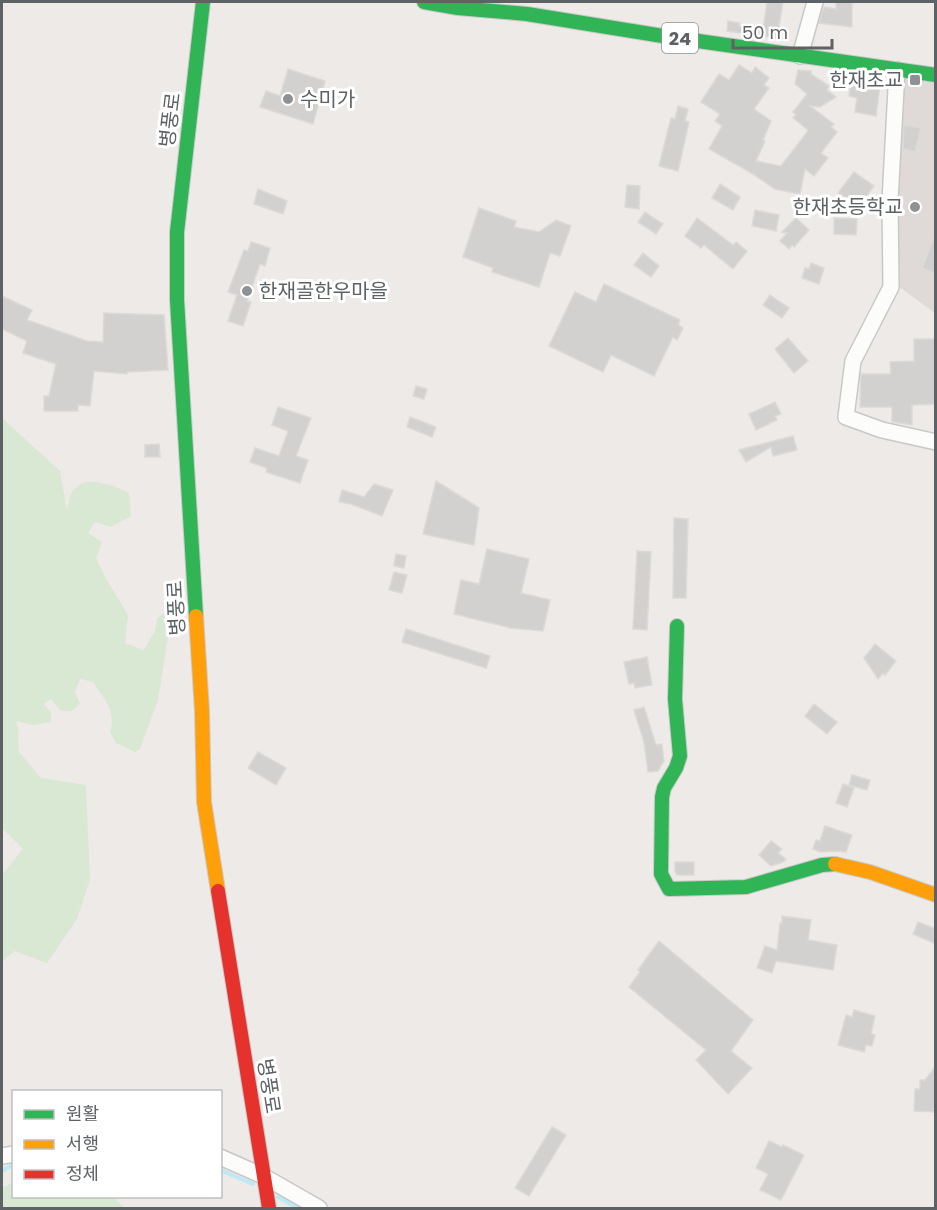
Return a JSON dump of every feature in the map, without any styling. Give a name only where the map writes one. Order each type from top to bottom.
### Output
[{"type":"main road","name":"병풍로","points":[[203,2],[177,232],[177,300],[202,711],[204,802],[269,1209]]},
{"type":"main road","name":"24","points":[[424,2],[459,8],[526,14],[936,75]]},
{"type":"main road","points":[[677,626],[675,699],[680,756],[662,797],[661,873],[669,889],[746,886],[822,865],[837,864],[870,872],[936,895]]},
{"type":"street","points":[[801,56],[815,2]]},
{"type":"street","points":[[897,70],[890,201],[891,286],[854,361],[846,417],[882,430],[936,442]]},
{"type":"street","points":[[222,1158],[263,1176],[318,1209]]},
{"type":"shaded area","name":"한재초등학교","points":[[900,78],[935,83],[935,313],[894,283]]},
{"type":"green space","points":[[2,418],[60,471],[67,510],[72,492],[84,483],[100,482],[129,493],[131,516],[111,527],[95,522],[88,533],[102,542],[96,558],[128,615],[125,643],[144,650],[155,631],[157,619],[167,610],[181,609],[183,626],[168,637],[158,700],[140,749],[135,752],[116,743],[110,732],[111,712],[93,682],[80,679],[75,692],[80,704],[72,711],[61,711],[51,699],[44,704],[51,713],[51,722],[33,725],[16,721],[19,752],[41,778],[86,785],[90,880],[77,919],[47,963],[14,951],[2,962],[2,875],[23,849],[2,828]]},
{"type":"green space","points":[[12,1183],[12,1198],[115,1198],[124,1208],[2,1208],[2,1188]]},
{"type":"building","points":[[767,2],[783,2],[777,38],[727,31],[728,21],[740,23],[739,26],[763,30]]},
{"type":"building","points":[[836,2],[852,2],[852,27],[819,23],[824,7],[836,9]]},
{"type":"building","points":[[739,65],[752,73],[755,67],[769,78],[764,85],[769,88],[754,109],[771,121],[756,161],[781,166],[808,130],[793,118],[796,115],[793,112],[807,94],[795,84],[798,70],[811,71],[811,74],[829,86],[827,90],[836,97],[820,107],[810,106],[834,124],[831,127],[837,132],[821,153],[828,158],[814,176],[805,169],[800,194],[775,189],[709,149],[722,126],[715,121],[720,114],[701,102],[719,74],[729,80]]},
{"type":"building","points":[[288,69],[325,81],[313,124],[260,107],[266,91],[280,96]]},
{"type":"building","points":[[851,81],[880,85],[876,116],[855,112],[857,98],[849,96]]},
{"type":"building","points":[[678,106],[688,109],[685,121],[689,122],[678,171],[659,166],[671,118],[675,119]]},
{"type":"building","points":[[904,125],[921,128],[915,152],[903,149]]},
{"type":"building","points":[[854,172],[874,186],[858,207],[838,193]]},
{"type":"building","points":[[720,184],[740,197],[733,210],[712,198]]},
{"type":"building","points":[[627,185],[640,186],[639,209],[625,207]]},
{"type":"building","points":[[258,189],[287,201],[283,214],[254,204]]},
{"type":"building","points":[[479,208],[516,221],[514,227],[539,232],[556,220],[571,226],[560,256],[550,253],[539,287],[492,272],[493,268],[463,257]]},
{"type":"building","points":[[755,210],[779,215],[776,231],[752,226]]},
{"type":"building","points":[[645,212],[663,224],[656,234],[638,222]]},
{"type":"building","points":[[697,218],[733,245],[736,242],[747,251],[733,269],[704,245],[701,248],[685,236]]},
{"type":"building","points":[[796,218],[809,230],[794,247],[792,245],[789,249],[780,241],[787,233],[782,232]]},
{"type":"building","points":[[834,218],[857,219],[856,235],[834,234]]},
{"type":"building","name":"한재초등학교","points":[[936,235],[936,274],[922,268]]},
{"type":"building","points":[[251,242],[270,248],[265,266],[260,264],[247,301],[251,302],[243,326],[228,321],[237,295],[228,292],[244,250],[248,251]]},
{"type":"building","points":[[643,253],[659,266],[651,277],[634,265]]},
{"type":"building","points":[[811,263],[824,268],[819,284],[802,278],[805,268],[809,269]]},
{"type":"building","points":[[604,284],[680,320],[678,325],[683,328],[677,340],[673,337],[654,376],[611,355],[603,372],[549,346],[575,292],[596,302]]},
{"type":"building","points":[[770,295],[789,308],[782,318],[763,305]]},
{"type":"building","points":[[2,296],[32,310],[27,320],[87,341],[103,342],[104,313],[164,315],[168,370],[127,372],[127,374],[94,371],[90,406],[78,405],[78,411],[44,411],[44,396],[49,396],[56,364],[23,353],[27,341],[2,329]]},
{"type":"building","points":[[788,338],[808,361],[794,373],[775,349]]},
{"type":"building","points":[[914,339],[936,339],[936,404],[912,405],[912,425],[892,422],[892,407],[860,407],[861,374],[891,374],[890,362],[914,361]]},
{"type":"building","points":[[416,386],[427,389],[424,399],[413,396]]},
{"type":"building","points":[[775,402],[781,414],[775,416],[777,420],[756,430],[749,414]]},
{"type":"building","points":[[278,407],[311,418],[296,456],[308,460],[300,483],[266,472],[267,468],[250,462],[255,448],[279,456],[288,431],[272,425]]},
{"type":"building","points":[[410,417],[436,427],[432,437],[407,427]]},
{"type":"building","points":[[793,436],[797,450],[773,456],[771,447],[746,462],[739,450]]},
{"type":"building","points":[[159,444],[160,457],[145,457],[145,445]]},
{"type":"building","points":[[436,481],[479,508],[474,545],[423,534]]},
{"type":"building","points":[[374,484],[393,490],[382,516],[351,504],[339,502],[342,490],[364,497]]},
{"type":"building","points":[[674,518],[688,519],[686,598],[673,598]]},
{"type":"building","points":[[487,549],[529,559],[521,593],[550,600],[543,631],[511,628],[454,614],[461,580],[479,584]]},
{"type":"building","points":[[637,551],[651,552],[647,630],[633,629]]},
{"type":"building","points":[[396,554],[406,556],[404,568],[394,566]]},
{"type":"building","points":[[394,572],[407,575],[402,593],[389,590]]},
{"type":"building","points":[[406,629],[490,656],[486,668],[402,642]]},
{"type":"building","points":[[875,644],[896,661],[885,675],[883,673],[878,679],[864,658]]},
{"type":"building","points":[[647,657],[652,685],[635,688],[634,683],[629,684],[624,662]]},
{"type":"building","points":[[814,704],[837,722],[827,734],[805,716]]},
{"type":"building","points":[[644,707],[656,745],[662,744],[664,761],[658,771],[648,772],[644,742],[634,710]]},
{"type":"building","points":[[258,752],[286,768],[276,785],[248,768]]},
{"type":"building","points":[[852,775],[870,780],[867,790],[849,785]]},
{"type":"building","points":[[843,784],[854,788],[847,807],[836,803]]},
{"type":"building","points":[[825,826],[852,835],[846,852],[820,852],[813,849],[816,840],[820,841]]},
{"type":"building","points":[[771,841],[782,849],[778,853],[786,859],[771,866],[759,855]]},
{"type":"building","points":[[675,862],[694,862],[694,875],[677,875]]},
{"type":"building","points":[[782,916],[811,920],[808,940],[837,945],[833,970],[776,961],[772,973],[757,968],[765,946],[777,950]]},
{"type":"building","points":[[918,922],[936,929],[936,944],[913,934]]},
{"type":"building","points":[[659,941],[753,1020],[731,1051],[752,1068],[728,1094],[696,1060],[706,1050],[629,987]]},
{"type":"building","points":[[854,1010],[875,1016],[871,1034],[875,1035],[872,1046],[866,1045],[864,1052],[838,1045],[846,1015],[852,1017]]},
{"type":"building","points":[[936,1066],[936,1112],[914,1111],[915,1089],[920,1089],[920,1080],[925,1080]]},
{"type":"building","points":[[552,1127],[566,1135],[529,1196],[515,1188]]},
{"type":"building","points":[[769,1141],[804,1155],[781,1200],[760,1190],[768,1174],[756,1168]]},
{"type":"waterway","points":[[2,1171],[12,1165]]},
{"type":"waterway","points":[[222,1171],[253,1184]]},
{"type":"waterway","points":[[278,1197],[298,1208]]},
{"type":"traffic: fast","points":[[196,616],[177,300],[177,232],[203,2]]},
{"type":"traffic: fast","points":[[424,2],[458,8],[527,14],[936,75]]},
{"type":"traffic: fast","points":[[677,626],[675,699],[680,756],[662,797],[661,874],[669,889],[746,887],[822,865],[835,864]]},
{"type":"traffic: slow","points":[[196,616],[202,711],[204,802],[218,891]]},
{"type":"traffic: slow","points":[[835,864],[870,872],[936,895]]},
{"type":"traffic: jam","points":[[218,891],[269,1208]]},
{"type":"place","name":"한재초교","points":[[915,80]]},
{"type":"place","name":"수미가","points":[[288,99]]},
{"type":"place","name":"한재초등학교","points":[[915,207]]},
{"type":"place","name":"한재골한우마을","points":[[247,291]]}]
